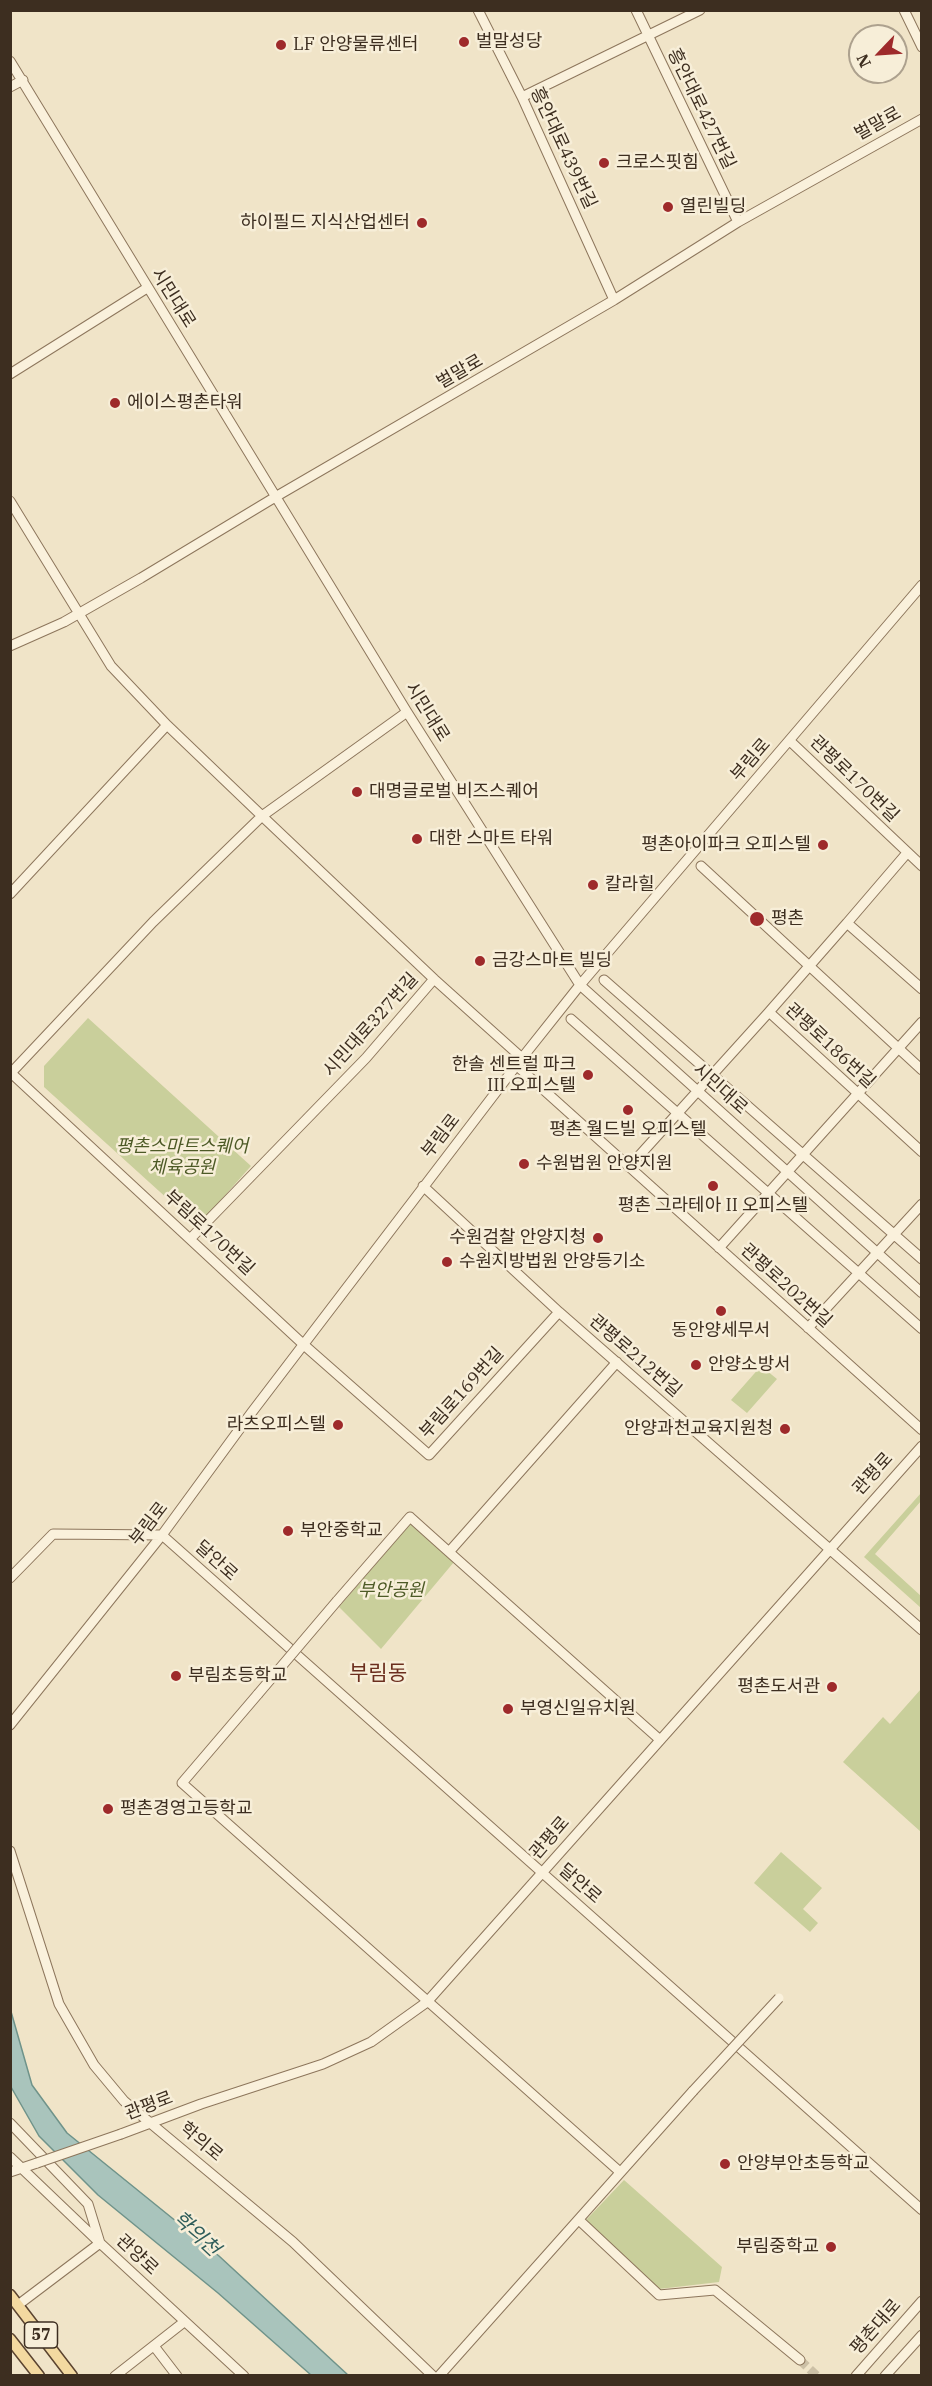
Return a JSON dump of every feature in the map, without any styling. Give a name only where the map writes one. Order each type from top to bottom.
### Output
[{"type":"main road","name":"57","points":[[10,2295],[72,2376]]},
{"type":"main road","name":"57","points":[[10,2339],[39,2376]]},
{"type":"street","name":"흥안대로439번길","points":[[478,10],[522,97],[614,300]]},
{"type":"street","name":"흥안대로427번길","points":[[636,10],[738,222]]},
{"type":"street","points":[[522,97],[700,10]]},
{"type":"street","points":[[904,10],[921,47]]},
{"type":"street","name":"시민대로","points":[[10,62],[407,712],[580,985],[921,1293]]},
{"type":"street","points":[[10,87],[23,80]]},
{"type":"street","name":"벌말로","points":[[10,646],[78,614],[141,579],[277,496],[614,300],[738,222],[921,119]]},
{"type":"street","points":[[10,374],[147,288]]},
{"type":"street","name":"시민대로327번길","points":[[10,501],[111,666],[167,725],[434,979],[366,1058],[191,1238]]},
{"type":"street","name":"부림로","points":[[10,1725],[162,1535],[423,1186],[580,985],[921,585]]},
{"type":"street","points":[[11,1073],[153,922],[262,816],[407,712]]},
{"type":"street","points":[[10,894],[167,725]]},
{"type":"street","name":"관평로170번길","points":[[790,741],[921,866]]},
{"type":"street","points":[[769,1012],[907,853]]},
{"type":"street","points":[[700,866],[921,1070]]},
{"type":"street","points":[[847,923],[921,989]]},
{"type":"street","name":"관평로202번길","points":[[434,979],[629,1167],[921,1430]]},
{"type":"street","points":[[604,980],[921,1259]]},
{"type":"street","name":"관평로186번길","points":[[696,1091],[769,1012],[921,1152]]},
{"type":"street","points":[[571,1018],[921,1329]]},
{"type":"street","points":[[719,1248],[921,1022]]},
{"type":"street","name":"부림로170번길","points":[[11,1073],[304,1345]]},
{"type":"street","points":[[629,1167],[696,1091]]},
{"type":"street","name":"관평로212번길","points":[[423,1186],[559,1312],[921,1629]]},
{"type":"street","points":[[808,1328],[921,1204]]},
{"type":"street","name":"부림로169번길","points":[[304,1345],[429,1455],[559,1312]]},
{"type":"street","points":[[449,1552],[617,1362]]},
{"type":"street","name":"관평로","points":[[21,2168],[201,2104],[323,2064],[371,2042],[427,2001],[921,1446]]},
{"type":"street","points":[[620,2172],[182,1783],[410,1517],[659,1739]]},
{"type":"street","points":[[10,1578],[53,1534],[162,1535]]},
{"type":"street","name":"달안로","points":[[162,1535],[732,2039],[921,2210]]},
{"type":"street","name":"학의로","points":[[10,1851],[59,2004],[94,2065],[124,2100],[293,2242],[433,2376]]},
{"type":"street","points":[[439,2376],[620,2172],[779,1998]]},
{"type":"street","points":[[10,2123],[88,2204],[100,2243],[18,2305]]},
{"type":"street","name":"관양로","points":[[10,2157],[244,2376]]},
{"type":"street","points":[[10,2172],[21,2168]]},
{"type":"street","points":[[579,2220],[659,2295],[715,2290],[800,2360]]},
{"type":"street","name":"평촌대로","points":[[856,2376],[921,2301]]},
{"type":"street","points":[[115,2376],[184,2322]]},
{"type":"street","points":[[885,2376],[921,2335]]},
{"type":"street","points":[[154,2346],[177,2376]]},
{"type":"green space","name":"평촌스마트스퀘어 체육공원","points":[[88,1018],[251,1166],[204,1219],[191,1220],[44,1087],[44,1066]]},
{"type":"green space","points":[[761,1366],[777,1379],[747,1413],[731,1400]]},
{"type":"green space","points":[[921,1493],[921,1501],[875,1554],[921,1596],[921,1608],[864,1557]]},
{"type":"green space","name":"부안공원","points":[[411,1523],[454,1562],[381,1649],[339,1607]]},
{"type":"green space","points":[[921,1689],[921,1832],[843,1762],[883,1717],[890,1724]]},
{"type":"green space","points":[[781,1852],[822,1888],[803,1909],[818,1923],[810,1932],[754,1883]]},
{"type":"green space","points":[[624,2180],[722,2267],[719,2282],[659,2289],[586,2220]]},
{"type":"water","name":"학의천","points":[[10,2008],[32,2085],[67,2133],[219,2256],[348,2375],[311,2375],[218,2293],[98,2195],[39,2136],[11,2087]]},
{"type":"tunnel","points":[[800,2360],[817,2376]]},
{"type":"place","name":"벌말성당","points":[[464,42]]},
{"type":"place","name":"LF 안양물류센터","points":[[281,45]]},
{"type":"place","name":"크로스핏힘","points":[[604,163]]},
{"type":"place","name":"열린빌딩","points":[[668,207]]},
{"type":"place","name":"하이필드 지식산업센터","points":[[422,223]]},
{"type":"place","name":"에이스평촌타워","points":[[115,403]]},
{"type":"place","name":"대명글로벌 비즈스퀘어","points":[[357,792]]},
{"type":"place","name":"대한 스마트 타워","points":[[417,839]]},
{"type":"place","name":"평촌아이파크 오피스텔","points":[[823,845]]},
{"type":"place","name":"칼라힐","points":[[593,885]]},
{"type":"place","name":"평촌","points":[[757,919]]},
{"type":"place","name":"금강스마트 빌딩","points":[[480,961]]},
{"type":"place","name":"한솔 센트럴 파크 III 오피스텔","points":[[588,1075]]},
{"type":"place","name":"평촌 월드빌 오피스텔","points":[[628,1110]]},
{"type":"place","name":"수원법원 안양지원","points":[[524,1164]]},
{"type":"place","name":"평촌 그라테아 II 오피스텔","points":[[713,1186]]},
{"type":"place","name":"수원검찰 안양지청","points":[[598,1238]]},
{"type":"place","name":"수원지방법원 안양등기소","points":[[447,1262]]},
{"type":"place","name":"동안양세무서","points":[[721,1311]]},
{"type":"place","name":"안양소방서","points":[[696,1365]]},
{"type":"place","name":"라츠오피스텔","points":[[338,1425]]},
{"type":"place","name":"안양과천교육지원청","points":[[785,1429]]},
{"type":"place","name":"부안중학교","points":[[288,1531]]},
{"type":"place","name":"부림초등학교","points":[[176,1676]]},
{"type":"place","name":"평촌도서관","points":[[832,1687]]},
{"type":"place","name":"부영신일유치원","points":[[508,1709]]},
{"type":"place","name":"평촌경영고등학교","points":[[108,1809]]},
{"type":"place","name":"안양부안초등학교","points":[[725,2164]]},
{"type":"place","name":"부림중학교","points":[[831,2247]]},
{"type":"district","name":"부림동","points":[[378,1674]]}]
